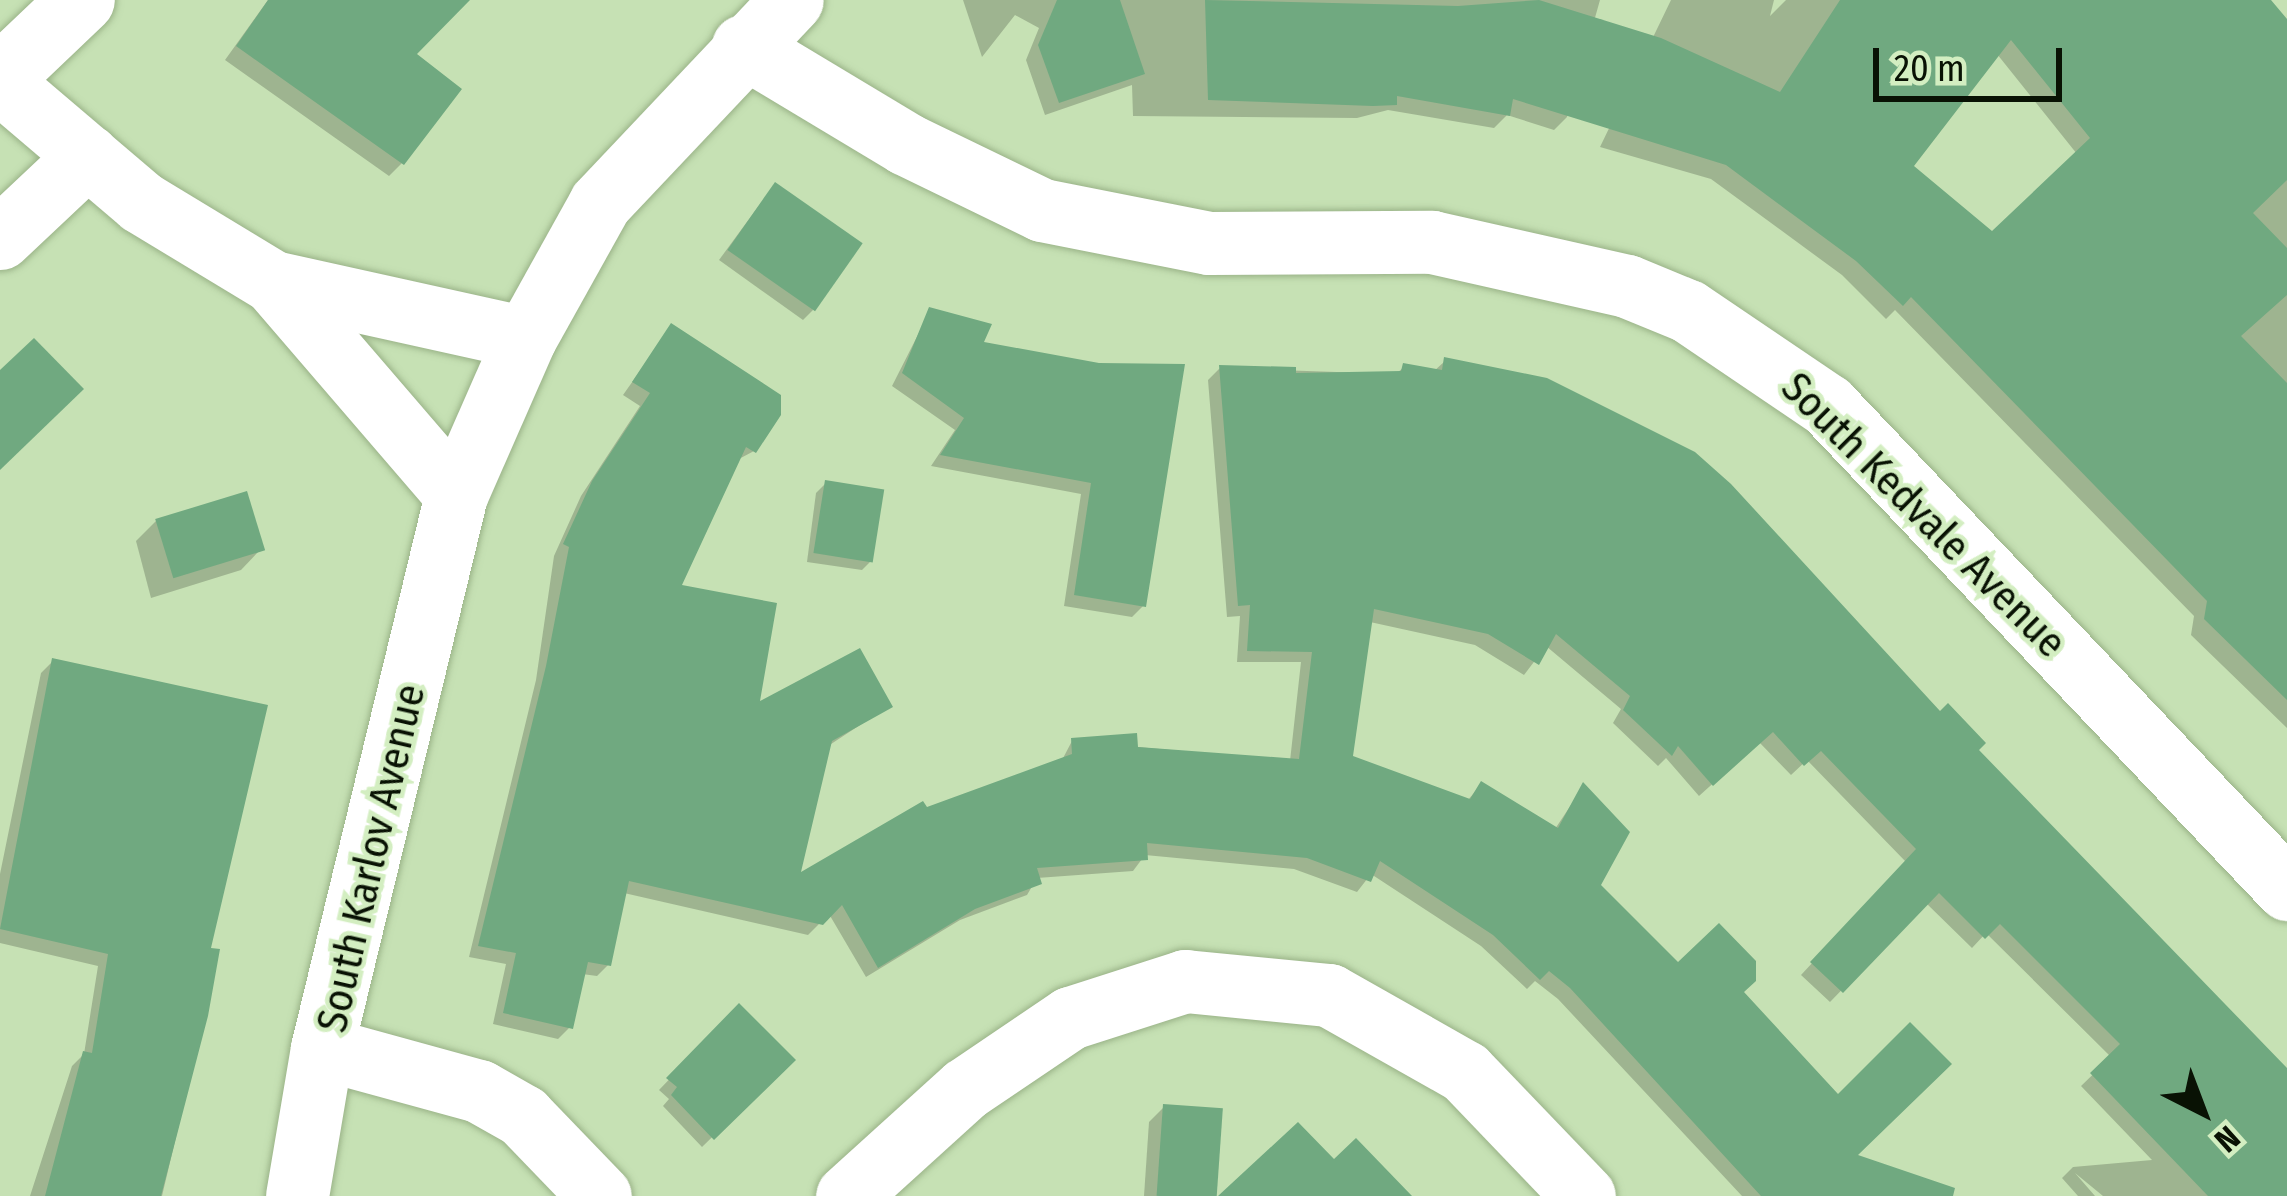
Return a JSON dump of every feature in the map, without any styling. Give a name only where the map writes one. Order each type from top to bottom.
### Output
[{"type":"main road","points":[[0,80],[82,0]]},
{"type":"street","name":"South Karlov Avenue","points":[[600,1196],[523,1116],[479,1091],[322,1048],[456,495],[525,338],[600,203],[743,46],[792,0]]},
{"type":"street","name":"South Kedvale Avenue","points":[[743,46],[906,143],[1042,210],[1209,243],[1432,242],[1627,286],[1688,311],[1826,405],[2287,890]]},
{"type":"street","points":[[0,80],[141,202],[273,282],[456,495]]},
{"type":"street","points":[[0,238],[87,157]]},
{"type":"street","points":[[273,282],[525,338]]},
{"type":"street","points":[[848,1196],[965,1089],[1070,1018],[1185,981],[1329,995],[1465,1072],[1584,1196]]},
{"type":"street","points":[[297,1196],[322,1048]]},
{"type":"building","points":[[268,0],[470,0],[417,54],[462,89],[404,165],[236,46]]},
{"type":"building","points":[[1057,0],[1120,0],[1145,74],[1059,103],[1038,45]]},
{"type":"building","points":[[1205,0],[1458,6],[1539,0],[1661,38],[1780,92],[1840,0],[2271,0],[2287,19],[2287,180],[2253,213],[2287,248],[2287,295],[2241,336],[2287,383],[2287,700],[2204,619],[2207,601],[1911,297],[1903,306],[1856,261],[1726,165],[1513,99],[1510,116],[1397,96],[1397,105],[1373,106],[1208,100]],"holes":[[[2011,40],[2090,138],[1992,231],[1914,166]]]},
{"type":"building","points":[[775,182],[863,243],[815,311],[727,250]]},
{"type":"building","points":[[929,307],[992,324],[984,342],[1099,363],[1185,364],[1146,607],[1074,595],[1091,483],[940,455],[964,418],[902,373]]},
{"type":"building","points":[[671,323],[781,395],[781,415],[756,453],[746,447],[682,585],[777,603],[760,701],[860,648],[893,707],[832,741],[801,872],[923,801],[927,807],[1072,754],[1071,738],[1137,733],[1138,747],[1299,759],[1312,652],[1247,651],[1250,605],[1238,606],[1219,365],[1296,367],[1296,373],[1401,371],[1403,363],[1442,370],[1444,357],[1547,378],[1695,452],[1731,484],[1940,711],[1948,703],[1986,743],[1979,750],[2287,1068],[2287,1196],[2208,1196],[2090,1073],[2120,1044],[2000,924],[1985,939],[1939,893],[1843,993],[1810,962],[1916,849],[1821,751],[1804,766],[1773,732],[1713,786],[1678,746],[1672,756],[1623,710],[1630,696],[1556,634],[1539,665],[1488,634],[1374,609],[1353,756],[1470,799],[1481,781],[1558,828],[1583,782],[1630,832],[1601,885],[1678,962],[1719,923],[1756,961],[1756,981],[1744,992],[1838,1094],[1910,1022],[1952,1064],[1858,1155],[1955,1188],[1953,1196],[1761,1196],[1570,988],[1549,971],[1540,980],[1493,935],[1380,861],[1371,882],[1307,858],[1147,843],[1148,860],[1037,868],[1042,884],[975,909],[878,968],[842,905],[823,925],[629,881],[611,966],[588,962],[573,1029],[503,1013],[516,953],[478,946],[546,666],[569,547],[563,544],[592,481],[650,393],[632,382]]},
{"type":"building","points":[[34,338],[84,389],[0,470],[0,370]]},
{"type":"building","points":[[825,480],[884,489],[873,562],[813,553]]},
{"type":"building","points":[[247,491],[265,550],[173,578],[155,519]]},
{"type":"building","points":[[52,658],[268,705],[211,948],[220,949],[208,1016],[161,1196],[45,1196],[83,1051],[92,1053],[108,954],[0,929]]},
{"type":"building","points":[[739,1003],[796,1060],[714,1140],[671,1095],[677,1087],[666,1078]]},
{"type":"building","points":[[1163,1104],[1223,1108],[1217,1196],[1157,1196]]},
{"type":"building","points":[[1298,1122],[1334,1159],[1356,1138],[1412,1196],[1218,1196]]}]
